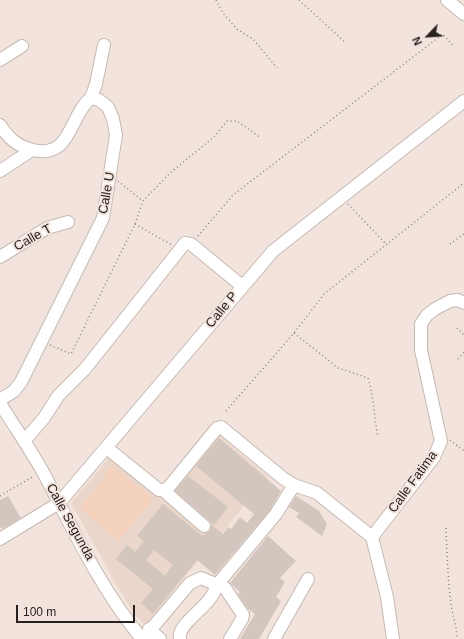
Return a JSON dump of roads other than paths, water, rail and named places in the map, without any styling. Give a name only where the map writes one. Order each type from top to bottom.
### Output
[{"type":"street","points":[[447,0],[464,14]]},
{"type":"street","points":[[1,129],[16,144],[32,150],[49,151],[61,144],[68,135],[82,107],[91,98],[96,84],[104,45]]},
{"type":"street","points":[[0,60],[22,46]]},
{"type":"street","name":"Calle U","points":[[0,401],[18,386],[101,222],[111,175],[116,135],[113,119],[104,103],[91,98]]},
{"type":"street","name":"Calle P","points":[[0,539],[59,503],[273,250],[464,101]]},
{"type":"street","points":[[0,171],[32,150]]},
{"type":"street","name":"Calle T","points":[[0,257],[47,228],[68,222]]},
{"type":"street","points":[[24,441],[44,418],[58,396],[84,369],[129,315],[185,243],[191,244],[242,286]]},
{"type":"street","name":"Calle Fatima","points":[[372,537],[434,456],[441,441],[421,350],[422,324],[427,315],[435,309],[458,300],[464,303]]},
{"type":"street","name":"Calle Segunda","points":[[0,401],[42,471],[89,558],[123,613],[146,634],[160,639]]},
{"type":"street","points":[[107,448],[158,490],[163,490],[168,488],[217,428],[221,427],[294,485],[317,493],[372,537],[387,597],[393,639]]},
{"type":"street","points":[[180,639],[181,629],[210,601],[216,592],[216,586],[276,514],[294,485]]},
{"type":"street","points":[[163,490],[204,526]]},
{"type":"street","points":[[146,634],[193,581],[201,578],[216,586],[225,588],[243,615],[230,639]]},
{"type":"street","points":[[274,639],[308,579]]}]
